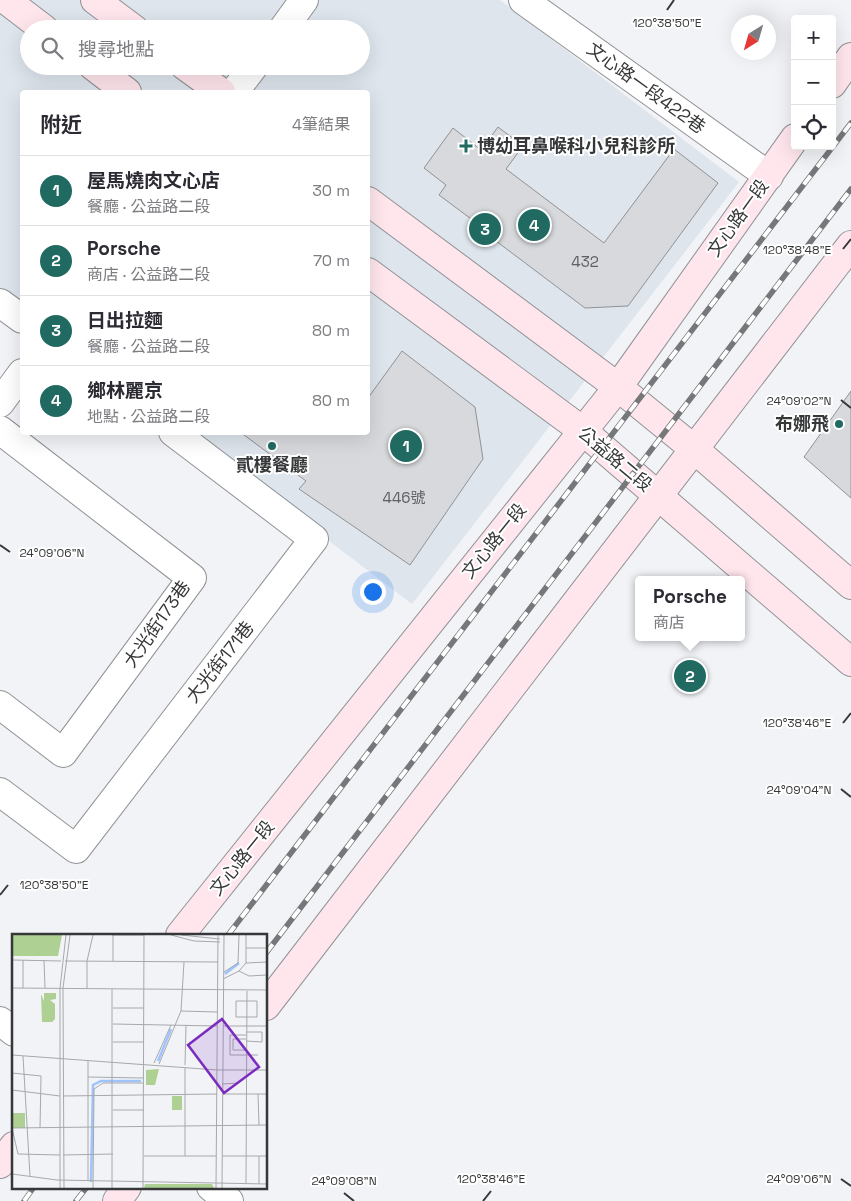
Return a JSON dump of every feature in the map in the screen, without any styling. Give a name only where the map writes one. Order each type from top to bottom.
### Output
[{"type":"main road","points":[[6,0],[32,20]]},
{"type":"main road","points":[[95,0],[122,20]]},
{"type":"main road","points":[[836,78],[851,57]]},
{"type":"main road","points":[[105,75],[124,90]]},
{"type":"main road","points":[[197,75],[218,90]]},
{"type":"main road","name":"文心路一段","points":[[181,934],[618,387],[791,144]]},
{"type":"main road","points":[[370,202],[618,387],[694,449],[851,585]]},
{"type":"main road","points":[[268,1003],[851,245]]},
{"type":"main road","name":"公益路二段","points":[[370,273],[582,431],[851,662]]},
{"type":"main road","points":[[0,1164],[12,1149]]},
{"type":"main road","points":[[117,1201],[127,1188]]},
{"type":"street","points":[[290,20],[304,0]]},
{"type":"street","name":"文心路一段422巷","points":[[524,0],[769,176]]},
{"type":"street","points":[[236,90],[247,75]]},
{"type":"street","points":[[0,303],[20,318]]},
{"type":"street","points":[[0,403],[20,376]]},
{"type":"street","name":"大光街173巷","points":[[0,430],[192,578],[63,753],[0,705]]},
{"type":"street","name":"大光街171巷","points":[[0,792],[76,849],[314,539],[177,435]]},
{"type":"street","points":[[0,1021],[12,1030]]},
{"type":"street","points":[[212,1188],[229,1201]]},
{"type":"shaded area","points":[[0,0],[500,0],[739,182],[412,604],[190,435],[370,435],[370,90],[20,90],[20,306],[0,291]]},
{"type":"building","points":[[498,127],[523,146],[506,169],[604,243],[674,149],[718,183],[628,306],[585,308],[484,232],[486,230],[439,195],[446,185],[424,168],[453,128],[481,150]]},
{"type":"building","points":[[402,351],[475,407],[483,459],[410,565],[299,489],[306,481],[244,435],[370,435],[370,395]]},
{"type":"building","name":"布娜飛","points":[[851,391],[851,498],[804,457]]},
{"type":"railway","points":[[229,934],[851,123]]},
{"type":"railway","points":[[268,950],[851,189]]},
{"type":"railway","points":[[24,1201],[33,1188]]},
{"type":"railway","points":[[76,1201],[86,1188]]},
{"type":"place","name":"博幼耳鼻喉科小兒科診所","points":[[466,146]]},
{"type":"place","name":"鄉林麗京","points":[[534,225]]},
{"type":"place","name":"日出拉麵","points":[[485,229]]},
{"type":"place","name":"布娜飛","points":[[839,424]]},
{"type":"place","name":"貳樓餐廳","points":[[272,446]]},
{"type":"place","name":"屋馬燒肉文心店","points":[[406,446]]},
{"type":"place","name":"Porsche","points":[[690,676]]}]
